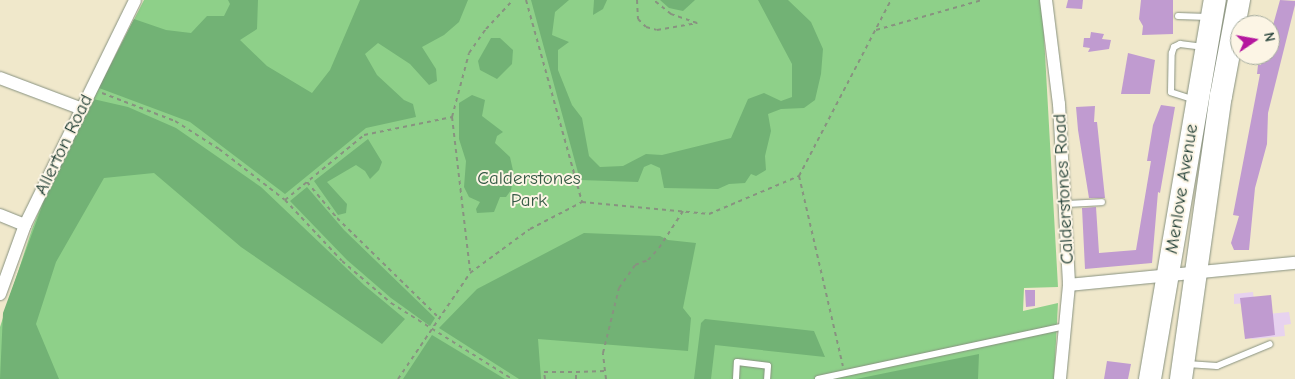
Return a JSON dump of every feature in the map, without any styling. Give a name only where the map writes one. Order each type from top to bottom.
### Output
[{"type":"highway","name":"Menlove Avenue","points":[[1182,371],[1220,96],[1240,0]]},
{"type":"highway","name":"Menlove Avenue","points":[[1150,379],[1169,276],[1205,47],[1213,9]]},
{"type":"street","name":"Allerton Road","points":[[0,294],[25,225],[135,0]]},
{"type":"street","name":"Calderstones Road","points":[[1046,0],[1059,104],[1069,285],[1067,326],[1060,379]]},
{"type":"street","points":[[0,78],[82,109]]},
{"type":"street","points":[[0,215],[25,225]]},
{"type":"street","points":[[1069,285],[1295,263]]},
{"type":"lane","points":[[1178,16],[1213,9]]},
{"type":"lane","points":[[1196,100],[1171,92],[1169,86],[1172,53],[1174,47],[1180,44],[1205,47]]},
{"type":"lane","points":[[1065,204],[1102,202]]},
{"type":"lane","points":[[818,379],[1067,326]]},
{"type":"lane","points":[[1182,371],[1217,366],[1270,344]]},
{"type":"lane","points":[[736,379],[737,362],[768,366],[767,379]]},
{"type":"path","points":[[470,272],[452,117],[469,54],[486,29],[513,0]]},
{"type":"path","points":[[526,0],[582,202]]},
{"type":"path","points":[[637,0],[638,18],[646,27],[657,30],[697,22],[671,14],[654,0]]},
{"type":"path","points":[[398,379],[470,272],[530,229],[582,202],[709,214],[799,176],[891,0]]},
{"type":"path","points":[[876,30],[982,0]]},
{"type":"path","points":[[90,92],[107,93],[175,121],[219,149],[285,200],[342,261],[391,303],[431,330],[512,379]]},
{"type":"path","points":[[285,200],[364,135],[452,117]]},
{"type":"path","points":[[799,176],[845,374]]},
{"type":"path","points":[[307,182],[337,218],[439,318]]},
{"type":"path","points":[[606,379],[603,353],[619,288],[635,265],[648,260],[659,248],[683,211]]},
{"type":"path","points":[[545,379],[544,372],[605,371]]},
{"type":"path","points":[[576,372],[576,379]]},
{"type":"shaded area","points":[[1253,292],[1254,300],[1268,314],[1289,312],[1291,324],[1284,325],[1285,336],[1252,339],[1248,303],[1234,304],[1234,294]]},
{"type":"green space","name":"Calderstones Park","points":[[144,0],[1042,0],[1058,287],[1024,288],[1023,311],[1058,303],[1054,379],[0,379],[0,327],[32,229],[52,178]]},
{"type":"green space","points":[[228,0],[258,0],[257,29],[240,40],[267,66],[312,93],[330,70],[360,0],[468,0],[459,22],[444,35],[422,47],[436,69],[437,81],[429,85],[410,64],[378,43],[365,54],[377,75],[404,100],[413,104],[416,117],[366,128],[285,194],[190,122],[99,88],[134,19],[166,30],[191,33],[207,16],[224,16],[230,4]]},
{"type":"green space","points":[[531,0],[569,0],[555,12],[552,35],[569,42],[558,50],[558,70],[572,105],[582,118],[589,156],[600,167],[623,166],[646,154],[662,155],[731,138],[748,99],[764,93],[781,101],[792,97],[792,64],[758,0],[788,0],[811,22],[823,49],[821,74],[815,100],[804,108],[781,109],[768,114],[771,131],[765,156],[766,170],[756,176],[751,174],[745,183],[729,184],[718,189],[664,188],[660,168],[651,164],[644,167],[638,182],[580,180]]},
{"type":"green space","points":[[594,0],[607,0],[603,9],[593,15]]},
{"type":"green space","points":[[660,0],[695,0],[683,11],[669,8]]},
{"type":"green space","points":[[491,38],[500,38],[513,50],[512,64],[497,79],[480,70],[478,61]]},
{"type":"green space","points":[[472,95],[485,100],[482,116],[503,132],[497,136],[495,143],[510,157],[514,175],[511,190],[506,197],[500,197],[494,212],[477,213],[476,209],[480,202],[469,197],[464,187],[466,161],[459,139],[459,103]]},
{"type":"green space","points":[[93,99],[128,107],[176,128],[261,187],[364,285],[405,319],[382,344],[241,247],[154,173],[104,178],[56,262],[36,324],[59,379],[0,379],[3,313],[52,179]]},
{"type":"green space","points":[[368,139],[382,162],[379,170],[370,179],[365,171],[356,165],[327,182],[347,204],[346,213],[338,215],[314,181]]},
{"type":"green space","points":[[307,187],[344,230],[435,318],[430,326],[391,298],[347,260],[290,201]]},
{"type":"green space","points":[[584,233],[660,236],[668,240],[696,243],[683,308],[691,318],[688,351],[538,339],[541,379],[519,379],[439,328],[477,289]]},
{"type":"green space","points":[[705,319],[814,331],[825,357],[715,345],[711,379],[694,379],[701,323]]},
{"type":"green space","points":[[432,335],[505,379],[403,379]]},
{"type":"green space","points":[[979,354],[978,379],[855,379],[861,378]]},
{"type":"building","points":[[1068,0],[1083,0],[1082,9],[1066,8]]},
{"type":"building","points":[[1141,0],[1173,0],[1173,34],[1142,35],[1143,26],[1139,19]]},
{"type":"building","points":[[1280,0],[1295,1],[1280,65],[1280,15],[1276,15]]},
{"type":"building","points":[[1091,32],[1104,34],[1102,39],[1111,40],[1109,49],[1088,52],[1090,48],[1083,47],[1084,38],[1090,38]]},
{"type":"building","points":[[1128,53],[1155,60],[1150,94],[1121,94]]},
{"type":"building","points":[[1258,65],[1280,65],[1268,113],[1267,144],[1255,188],[1249,250],[1234,250],[1231,243],[1239,216],[1233,215],[1260,74],[1257,74]]},
{"type":"building","points":[[1161,105],[1175,107],[1160,193],[1158,192],[1152,263],[1085,269],[1082,208],[1096,207],[1099,253],[1136,250],[1151,161],[1147,161],[1153,125]]},
{"type":"building","points":[[1095,106],[1094,122],[1097,122],[1105,198],[1089,198],[1078,130],[1076,107]]},
{"type":"building","points":[[1025,290],[1035,290],[1035,306],[1026,307]]},
{"type":"building","points":[[1271,295],[1275,335],[1245,339],[1240,298]]},
{"type":"building","points":[[1107,361],[1131,364],[1128,379],[1104,379]]}]
